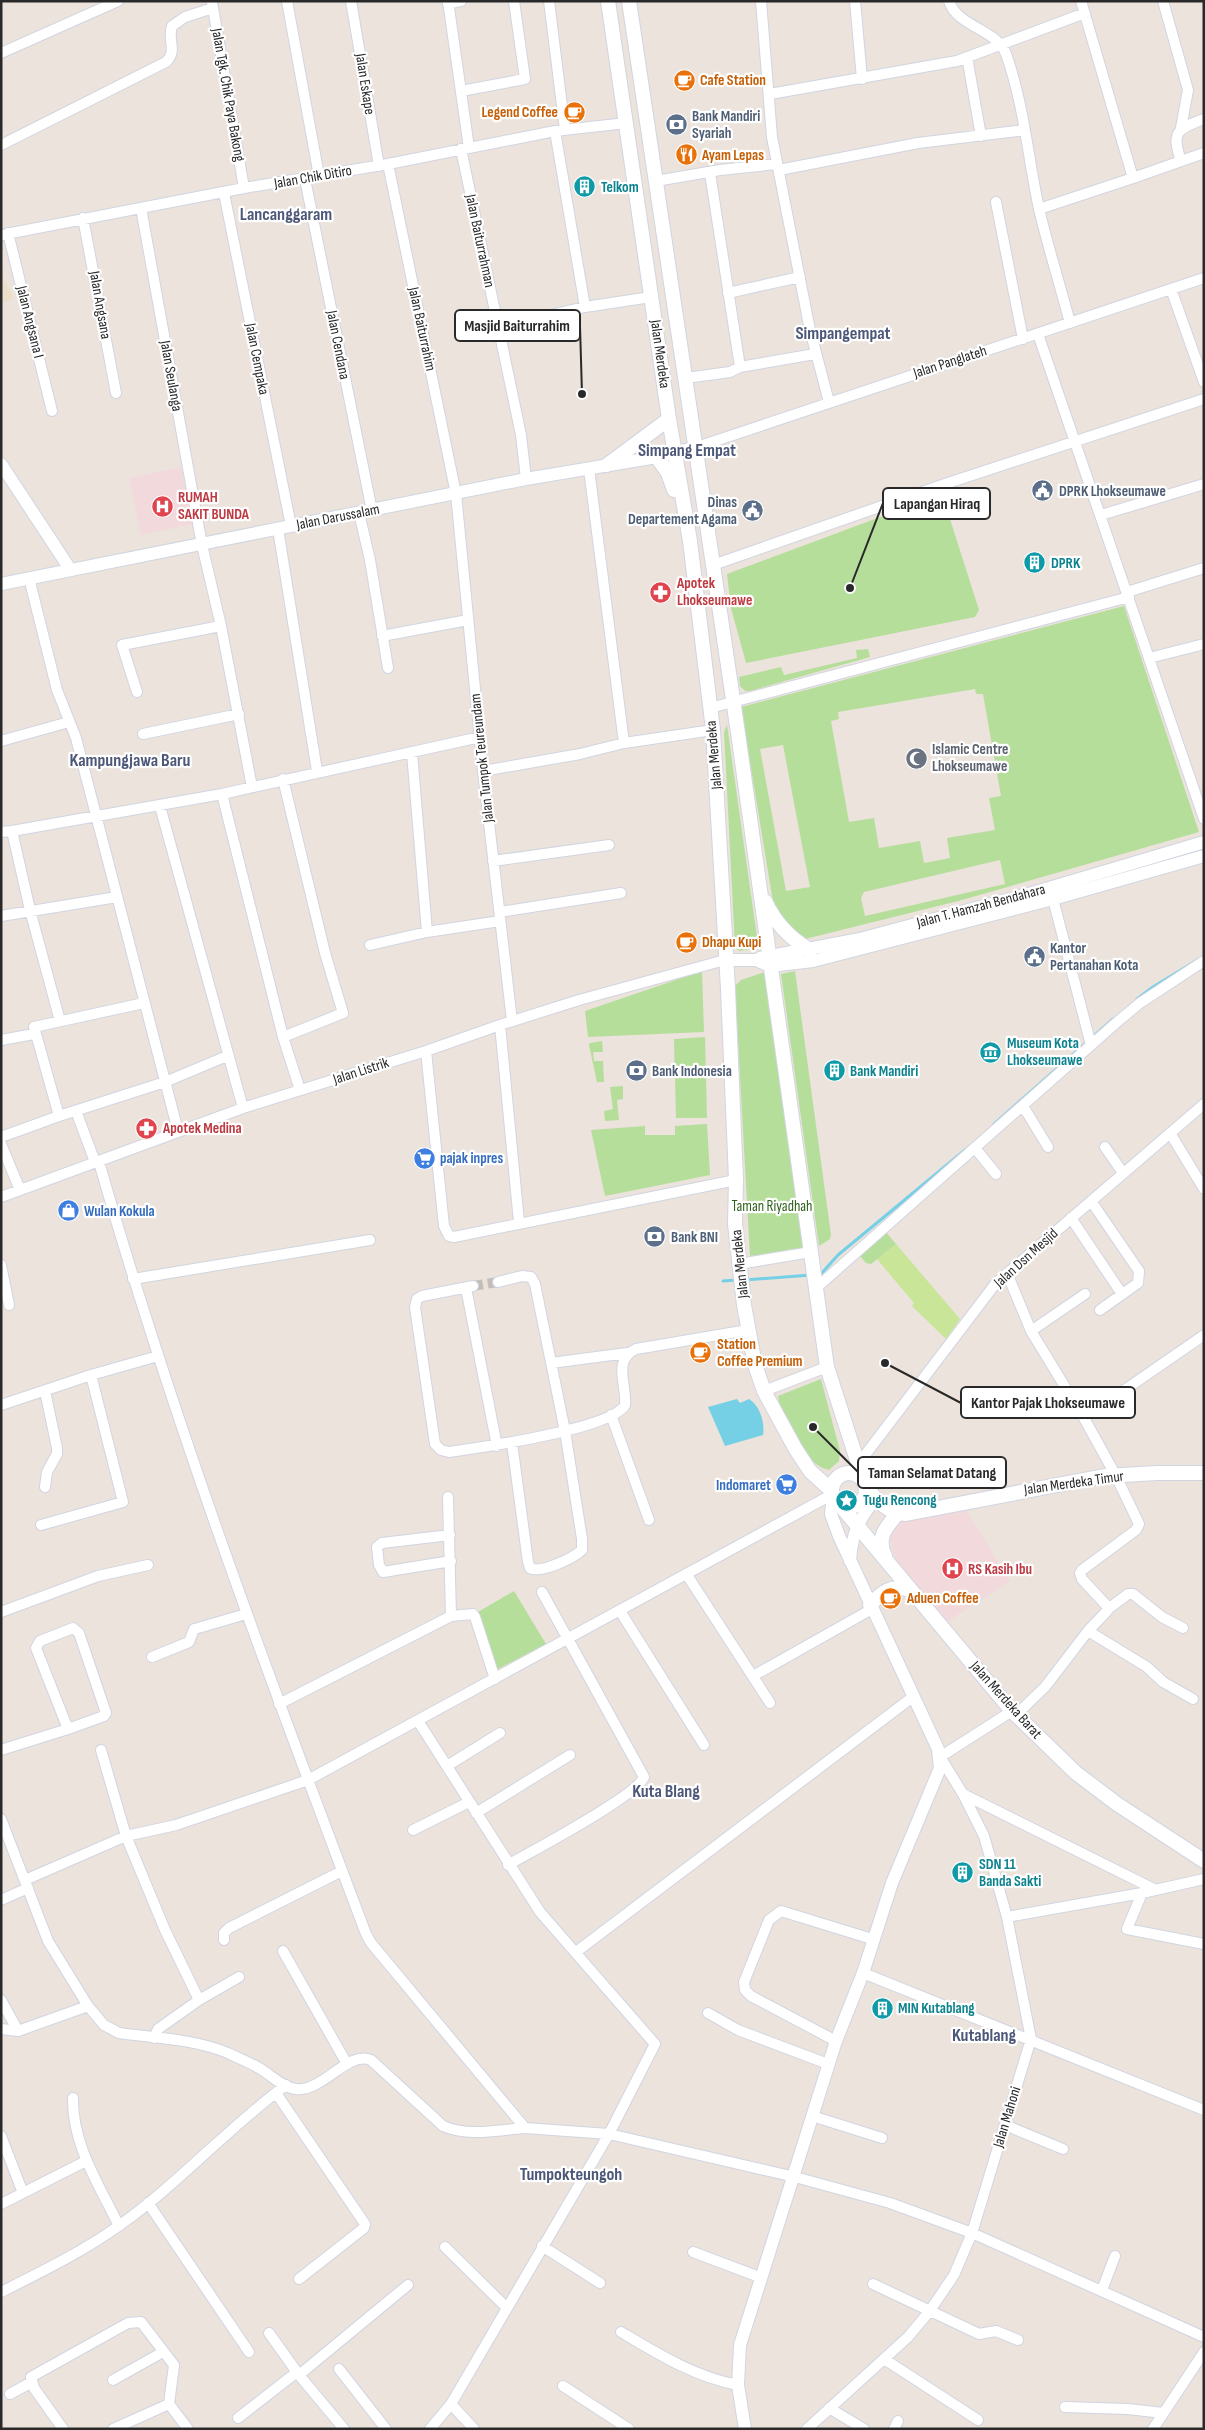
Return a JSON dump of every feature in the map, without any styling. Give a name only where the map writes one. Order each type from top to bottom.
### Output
[{"type":"main road","name":"Jalan Merdeka","points":[[608,1],[669,419],[690,541],[713,730],[736,1180],[735,1224],[742,1291],[755,1365],[764,1391],[795,1448],[810,1471],[834,1496]]},
{"type":"main road","name":"Jalan Merdeka","points":[[629,1],[697,447],[760,891],[765,961],[812,1256],[827,1367],[843,1420],[866,1484]]},
{"type":"main road","points":[[607,465],[669,419]]},
{"type":"main road","points":[[657,457],[668,473],[690,541]]},
{"type":"main road","points":[[760,891],[769,910],[784,931],[810,950]]},
{"type":"main road","name":"Jalan Merdeka Timur","points":[[898,1513],[916,1513],[1074,1481],[1157,1472],[1204,1473]]},
{"type":"main road","points":[[866,1484],[865,1498],[861,1503],[851,1508],[834,1496],[834,1481],[842,1474],[857,1475],[866,1484],[875,1500],[898,1513],[882,1534],[882,1551],[890,1566]]},
{"type":"main road","name":"Jalan Merdeka Barat","points":[[834,1496],[890,1566],[1014,1713],[1076,1773],[1132,1815],[1204,1860]]},
{"type":"main road","points":[[871,1608],[883,1592],[894,1587],[910,1590]]},
{"type":"street","points":[[1,52],[118,1]]},
{"type":"street","points":[[287,1],[319,176]]},
{"type":"street","name":"Jalan Eskape","points":[[352,1],[383,165]]},
{"type":"street","points":[[448,3],[461,1]]},
{"type":"street","points":[[461,91],[525,79],[514,1]]},
{"type":"street","points":[[549,1],[560,130],[585,308]]},
{"type":"street","points":[[761,1],[771,122],[778,168],[816,354],[829,402]]},
{"type":"street","points":[[855,1],[862,79]]},
{"type":"street","points":[[950,1],[956,13],[1002,44],[1025,130],[1039,209],[1070,323]]},
{"type":"street","points":[[1081,1],[1133,178]]},
{"type":"street","points":[[1163,1],[1188,90],[1182,128]]},
{"type":"street","name":"Jalan Baiturrahman","points":[[448,3],[461,91],[465,149],[498,327],[521,435],[526,480]]},
{"type":"street","points":[[1,145],[166,62],[171,58],[173,50],[170,36],[172,26],[185,17],[213,5]]},
{"type":"street","name":"Jalan Tgk. Chik Paya Bakong","points":[[213,5],[244,188]]},
{"type":"street","points":[[770,94],[957,61],[1085,13]]},
{"type":"street","points":[[966,57],[981,136]]},
{"type":"street","points":[[1181,160],[1175,144],[1176,135],[1182,128],[1204,119]]},
{"type":"street","name":"Jalan Chik Ditiro","points":[[4,234],[244,188],[305,180],[560,130],[626,123]]},
{"type":"street","points":[[656,181],[720,170],[778,168],[918,143],[1025,130]]},
{"type":"street","points":[[1039,209],[1181,160],[1203,155]]},
{"type":"street","name":"Jalan Baiturrahim","points":[[383,165],[456,494]]},
{"type":"street","points":[[710,173],[740,367]]},
{"type":"street","name":"Jalan Cendana","points":[[305,180],[372,511]]},
{"type":"street","name":"Jalan Cempaka","points":[[224,193],[291,526]]},
{"type":"street","points":[[996,202],[1023,339]]},
{"type":"street","name":"Jalan Seulanga","points":[[141,208],[202,545],[221,626],[252,788]]},
{"type":"street","name":"Jalan Angsana","points":[[83,218],[116,393]]},
{"type":"street","name":"Jalan Angsana I","points":[[4,234],[52,411]]},
{"type":"street","points":[[728,293],[800,278]]},
{"type":"street","name":"Jalan Panglateh","points":[[697,447],[1204,278]]},
{"type":"street","points":[[1171,289],[1204,382]]},
{"type":"street","points":[[498,327],[585,308],[651,298]]},
{"type":"street","points":[[1038,334],[1204,819]]},
{"type":"street","points":[[686,378],[730,372],[740,367],[816,354]]},
{"type":"street","points":[[714,565],[945,484],[1204,399]]},
{"type":"street","name":"Jalan Darussalam","points":[[1,584],[526,480],[675,454],[697,447]]},
{"type":"street","points":[[1,464],[70,570]]},
{"type":"street","points":[[589,469],[624,743]]},
{"type":"street","points":[[1101,515],[1204,484]]},
{"type":"street","name":"Jalan Tumpok Teureundam","points":[[456,494],[483,771],[512,1021]]},
{"type":"street","points":[[359,513],[388,668]]},
{"type":"street","points":[[278,529],[318,771]]},
{"type":"street","points":[[710,708],[1128,594],[1204,568]]},
{"type":"street","points":[[29,578],[57,690],[76,738],[178,1131]]},
{"type":"street","points":[[382,636],[468,620]]},
{"type":"street","points":[[137,692],[122,645],[221,626]]},
{"type":"street","points":[[1149,658],[1204,644]]},
{"type":"street","points":[[143,734],[239,714]]},
{"type":"street","points":[[1,741],[69,722]]},
{"type":"street","points":[[483,771],[580,754],[624,743],[713,730]]},
{"type":"street","points":[[60,1021],[30,910],[6,832],[160,806],[252,788],[318,771],[412,753],[480,736]]},
{"type":"street","points":[[412,753],[427,932]]},
{"type":"street","points":[[283,779],[325,953],[343,1013],[283,1037]]},
{"type":"street","points":[[222,794],[283,1037],[300,1090]]},
{"type":"street","points":[[160,806],[243,1108]]},
{"type":"street","name":"Jalan T. Hamzah Bendahara","points":[[765,961],[860,939],[1032,893],[1204,842]]},
{"type":"street","points":[[493,861],[609,845]]},
{"type":"street","name":"Jalan T. Hamzah Bendahara","points":[[725,960],[798,964],[862,950],[1204,856]]},
{"type":"street","points":[[370,945],[500,916],[621,894]]},
{"type":"street","points":[[1,916],[117,896]]},
{"type":"street","points":[[1053,899],[1089,1039]]},
{"type":"street","name":"Jalan Listrik","points":[[1,1197],[243,1108],[426,1051],[580,1000],[725,960]]},
{"type":"street","points":[[816,1287],[1023,1106],[1089,1039],[1204,961]]},
{"type":"street","points":[[59,1116],[34,1034],[34,1027],[36,1025],[144,1003]]},
{"type":"street","points":[[500,1025],[519,1222]]},
{"type":"street","points":[[1,1040],[34,1034]]},
{"type":"street","points":[[426,1051],[446,1232],[454,1237],[519,1222],[736,1180]]},
{"type":"street","points":[[1,1138],[59,1116],[165,1082],[228,1056]]},
{"type":"street","name":"Jalan Dsn Mesjid","points":[[859,1463],[996,1283],[1204,1104]]},
{"type":"street","points":[[1023,1106],[1048,1147]]},
{"type":"street","points":[[76,1111],[97,1162],[158,1356],[246,1614],[371,1943],[525,2128]]},
{"type":"street","points":[[1170,1133],[1204,1189]]},
{"type":"street","points":[[1,1144],[20,1190]]},
{"type":"street","points":[[1105,1147],[1123,1173]]},
{"type":"street","points":[[975,1148],[996,1174]]},
{"type":"street","points":[[1091,1201],[1139,1271],[1138,1283],[1100,1310]]},
{"type":"street","points":[[1071,1218],[1122,1294]]},
{"type":"street","points":[[133,1280],[370,1240]]},
{"type":"street","points":[[739,1267],[812,1256]]},
{"type":"street","points":[[1,1265],[9,1305]]},
{"type":"street","points":[[1006,1273],[1031,1331],[1084,1418],[1138,1520],[1138,1527],[1080,1573],[1082,1579],[1108,1609]]},
{"type":"street","points":[[498,1282],[522,1276],[531,1277],[535,1284],[566,1431],[582,1550],[576,1556],[537,1570],[530,1568],[512,1443]]},
{"type":"street","points":[[497,1446],[469,1287],[422,1296],[416,1299],[415,1307],[435,1444],[441,1450],[449,1452],[497,1446],[512,1443],[566,1431],[611,1416],[625,1405],[622,1364],[628,1353]]},
{"type":"street","points":[[1031,1331],[1085,1294]]},
{"type":"street","points":[[551,1364],[628,1353],[636,1349],[748,1330]]},
{"type":"street","points":[[1084,1418],[1204,1335]]},
{"type":"street","points":[[1,1405],[91,1375],[158,1356]]},
{"type":"street","points":[[764,1391],[827,1367]]},
{"type":"street","points":[[42,1526],[123,1502],[91,1375]]},
{"type":"street","points":[[45,1391],[57,1448],[57,1454],[47,1472],[45,1487]]},
{"type":"street","points":[[611,1416],[649,1520]]},
{"type":"street","points":[[745,2429],[738,2384],[740,2345],[795,2177],[828,2064],[863,1973],[872,1939],[892,1884],[940,1768],[940,1757],[914,1696],[871,1608],[831,1514],[834,1496]]},
{"type":"street","points":[[1,1900],[27,1884],[126,1836],[176,1825],[308,1780],[834,1496]]},
{"type":"street","points":[[448,1497],[452,1616]]},
{"type":"street","points":[[850,1561],[850,1550],[862,1516],[875,1500]]},
{"type":"street","points":[[450,1535],[382,1543],[377,1547],[379,1565],[383,1572],[451,1562]]},
{"type":"street","points":[[1,1612],[98,1576],[148,1564]]},
{"type":"street","points":[[687,1575],[770,1703]]},
{"type":"street","points":[[508,1865],[617,1801],[642,1782],[644,1777],[542,1592]]},
{"type":"street","points":[[940,1757],[1014,1713],[1045,1687],[1088,1631],[1108,1609],[1128,1594],[1133,1594],[1162,1617],[1183,1628]]},
{"type":"street","points":[[753,1676],[871,1608]]},
{"type":"street","points":[[620,1611],[704,1746]]},
{"type":"street","points":[[152,1657],[189,1642],[194,1630],[198,1628],[246,1614]]},
{"type":"street","points":[[279,1704],[452,1616],[473,1614],[495,1679]]},
{"type":"street","points":[[1,1750],[97,1720],[106,1713],[79,1633],[74,1628],[40,1641],[36,1648],[68,1729]]},
{"type":"street","points":[[1088,1631],[1147,1667],[1164,1682],[1193,1698]]},
{"type":"street","points":[[576,1952],[914,1696]]},
{"type":"street","points":[[418,1721],[508,1865],[540,1912],[655,2043],[609,2134],[451,2404],[430,2429]]},
{"type":"street","points":[[447,1766],[500,1733]]},
{"type":"street","points":[[101,1750],[126,1836],[165,1930],[199,2000]]},
{"type":"street","points":[[476,1813],[570,1754]]},
{"type":"street","name":"Jalan Mahoni","points":[[807,2429],[908,2337],[929,2312],[954,2275],[972,2233],[1031,2039],[1007,1917],[984,1836],[963,1794],[940,1757]]},
{"type":"street","points":[[963,1794],[1156,1890]]},
{"type":"street","points":[[413,1830],[469,1802]]},
{"type":"street","points":[[1,1818],[48,1941],[88,2006],[110,2029],[119,2033],[209,2047],[226,2052],[258,2067],[293,2089],[308,2089],[359,2058],[371,2060],[443,2126],[455,2131],[525,2128],[609,2134],[795,2177],[890,2203],[972,2233],[1204,2337]]},
{"type":"street","points":[[224,1940],[224,1933],[229,1928],[342,1870]]},
{"type":"street","points":[[1007,1917],[1142,1894],[1204,1879]]},
{"type":"street","points":[[1142,1894],[1127,1929],[1204,1944]]},
{"type":"street","points":[[836,2041],[751,1996],[745,1990],[744,1982],[768,1920],[781,1911],[872,1939]]},
{"type":"street","points":[[283,1951],[347,2064]]},
{"type":"street","points":[[863,1973],[1204,2110]]},
{"type":"street","points":[[154,2038],[158,2029],[199,2000],[239,1977]]},
{"type":"street","points":[[1,2000],[18,2031]]},
{"type":"street","points":[[1,2029],[18,2031],[88,2006]]},
{"type":"street","points":[[708,2013],[738,2030],[828,2064]]},
{"type":"street","points":[[1,2292],[40,2272],[119,2226],[148,2204],[286,2085]]},
{"type":"street","points":[[276,2093],[366,2224],[364,2228],[299,2279]]},
{"type":"street","points":[[72,2098],[72,2117],[86,2160],[119,2226]]},
{"type":"street","points":[[812,2116],[882,2138]]},
{"type":"street","points":[[1005,2125],[1063,2149]]},
{"type":"street","points":[[1,2136],[23,2193]]},
{"type":"street","points":[[1,2204],[86,2160]]},
{"type":"street","points":[[148,2204],[249,2352]]},
{"type":"street","points":[[542,2246],[600,2282]]},
{"type":"street","points":[[445,2247],[507,2308]]},
{"type":"street","points":[[693,2252],[762,2278]]},
{"type":"street","points":[[1102,2290],[1115,2256]]},
{"type":"street","points":[[872,2284],[979,2334],[996,2331],[1018,2340]]},
{"type":"street","points":[[238,2418],[298,2374],[408,2285]]},
{"type":"street","points":[[63,2429],[32,2382],[31,2377],[128,2323],[141,2322],[174,2365],[169,2404],[188,2429]]},
{"type":"street","points":[[621,2332],[694,2372],[719,2381],[738,2384]]},
{"type":"street","points":[[269,2333],[298,2374],[344,2429]]},
{"type":"street","points":[[113,2380],[163,2352]]},
{"type":"street","points":[[1153,2429],[1204,2352]]},
{"type":"street","points":[[884,2358],[978,2420]]},
{"type":"street","points":[[339,2369],[386,2429]]},
{"type":"street","points":[[10,2394],[32,2382]]},
{"type":"street","points":[[563,2386],[629,2429]]},
{"type":"street","points":[[113,2429],[169,2404]]},
{"type":"street","points":[[451,2404],[474,2429]]},
{"type":"street","points":[[1065,2407],[1128,2408],[1163,2413]]},
{"type":"street","points":[[829,2408],[864,2429]]},
{"type":"shaded area","points":[[1,273],[14,298],[1,304]]},
{"type":"shaded area","name":"RUMAH SAKIT BUNDA","points":[[181,467],[193,524],[141,535],[129,478]]},
{"type":"shaded area","name":"RS Kasih Ibu","points":[[965,1508],[1010,1581],[945,1623],[896,1561],[889,1535],[902,1519]]},
{"type":"green space","points":[[942,494],[979,610],[975,617],[746,663],[731,608],[727,574]]},
{"type":"green space","points":[[1124,606],[1199,832],[962,900],[805,939],[793,931],[784,921],[772,896],[741,707]],"holes":[[[975,689],[976,694],[983,694],[1001,796],[989,798],[995,830],[947,838],[950,858],[924,863],[920,841],[879,848],[874,818],[849,822],[831,721],[839,719],[838,712]],[[783,745],[810,887],[786,891],[760,749]],[[1000,860],[1005,884],[865,916],[861,898],[864,892]]]},
{"type":"green space","points":[[868,649],[870,657],[750,691],[745,691],[740,686],[739,677],[781,667],[784,675],[857,658],[856,650]]},
{"type":"green space","points":[[727,725],[758,944],[757,948],[739,951],[735,947],[724,732]]},
{"type":"green space","name":"Taman Riyadhah","points":[[771,970],[803,1248],[750,1256],[735,986],[741,980]]},
{"type":"green space","points":[[795,971],[831,1235],[830,1239],[819,1246],[781,974]]},
{"type":"green space","points":[[702,972],[704,1032],[588,1037],[585,1011]]},
{"type":"green space","points":[[705,1037],[707,1118],[676,1118],[674,1039]]},
{"type":"green space","points":[[602,1041],[603,1052],[593,1052],[594,1061],[603,1061],[604,1082],[597,1082],[589,1045],[590,1043]]},
{"type":"green space","points":[[623,1086],[623,1099],[617,1100],[619,1120],[605,1121],[604,1111],[613,1109],[610,1087]]},
{"type":"green space","points":[[707,1124],[710,1175],[605,1196],[591,1130],[645,1126],[645,1135],[675,1135],[675,1126]]},
{"type":"green space","points":[[885,1231],[896,1244],[871,1264],[866,1263],[859,1255]]},
{"type":"green space","points":[[896,1244],[960,1319],[946,1339],[912,1306],[914,1303],[877,1259]]},
{"type":"green space","points":[[821,1379],[840,1451],[839,1461],[829,1470],[820,1467],[812,1461],[805,1452],[779,1403],[778,1396]]},
{"type":"green space","points":[[514,1591],[546,1644],[496,1670],[478,1612]]},
{"type":"water","points":[[737,1399],[740,1403],[749,1399],[759,1410],[763,1435],[725,1446],[708,1407]]},
{"type":"waterway","points":[[1137,999],[1199,959]]},
{"type":"waterway","points":[[994,1124],[1113,1019]]},
{"type":"waterway","points":[[818,1274],[821,1274],[838,1255],[965,1150]]},
{"type":"waterway","points":[[745,1280],[811,1275]]},
{"type":"waterway","points":[[723,1281],[737,1280]]},
{"type":"tunnel","points":[[473,1286],[498,1282]]},
{"type":"place","name":"Cafe Station","points":[[684,80]]},
{"type":"place","name":"Legend Coffee","points":[[574,112]]},
{"type":"place","name":"Bank Mandiri Syariah","points":[[676,125]]},
{"type":"place","name":"Ayam Lepas","points":[[686,155]]},
{"type":"place","name":"Telkom","points":[[585,187]]},
{"type":"place","name":"Masjid Baiturrahim","points":[[582,394]]},
{"type":"place","name":"DPRK Lhokseumawe","points":[[1043,491]]},
{"type":"place","name":"RUMAH SAKIT BUNDA","points":[[162,506]]},
{"type":"place","name":"Dinas Departement Agama","points":[[753,511]]},
{"type":"place","name":"DPRK","points":[[1035,563]]},
{"type":"place","name":"Lapangan Hiraq","points":[[850,588]]},
{"type":"place","name":"Apotek Lhokseumawe","points":[[661,592]]},
{"type":"place","name":"Islamic Centre Lhokseumawe","points":[[916,758]]},
{"type":"place","name":"Dhapu Kupi","points":[[686,942]]},
{"type":"place","name":"Kantor Pertanahan Kota","points":[[1034,957]]},
{"type":"place","name":"Museum Kota Lhokseumawe","points":[[991,1052]]},
{"type":"place","name":"Bank Indonesia","points":[[636,1071]]},
{"type":"place","name":"Bank Mandiri","points":[[834,1071]]},
{"type":"place","name":"Apotek Medina","points":[[147,1128]]},
{"type":"place","name":"pajak inpres","points":[[424,1158]]},
{"type":"place","name":"Wulan Kokula","points":[[68,1211]]},
{"type":"place","name":"Bank BNI","points":[[655,1237]]},
{"type":"place","name":"Station Coffee Premium","points":[[701,1353]]},
{"type":"place","name":"Kantor Pajak Lhokseumawe","points":[[885,1363]]},
{"type":"place","name":"Taman Selamat Datang","points":[[813,1427]]},
{"type":"place","name":"Indomaret","points":[[787,1485]]},
{"type":"place","name":"Tugu Rencong","points":[[847,1500]]},
{"type":"place","name":"RS Kasih Ibu","points":[[952,1569]]},
{"type":"place","name":"Aduen Coffee","points":[[891,1598]]},
{"type":"place","name":"SDN 11 Banda Sakti","points":[[963,1873]]},
{"type":"place","name":"MIN Kutablang","points":[[882,2008]]},
{"type":"district","name":"Lancanggaram","points":[[286,214]]},
{"type":"district","name":"Simpangempat","points":[[843,333]]},
{"type":"district","name":"Simpang Empat","points":[[687,450]]},
{"type":"district","name":"Kampungjawa Baru","points":[[130,760]]},
{"type":"district","name":"Kuta Blang","points":[[666,1791]]},
{"type":"district","name":"Kutablang","points":[[984,2035]]},
{"type":"district","name":"Tumpokteungoh","points":[[571,2174]]}]
